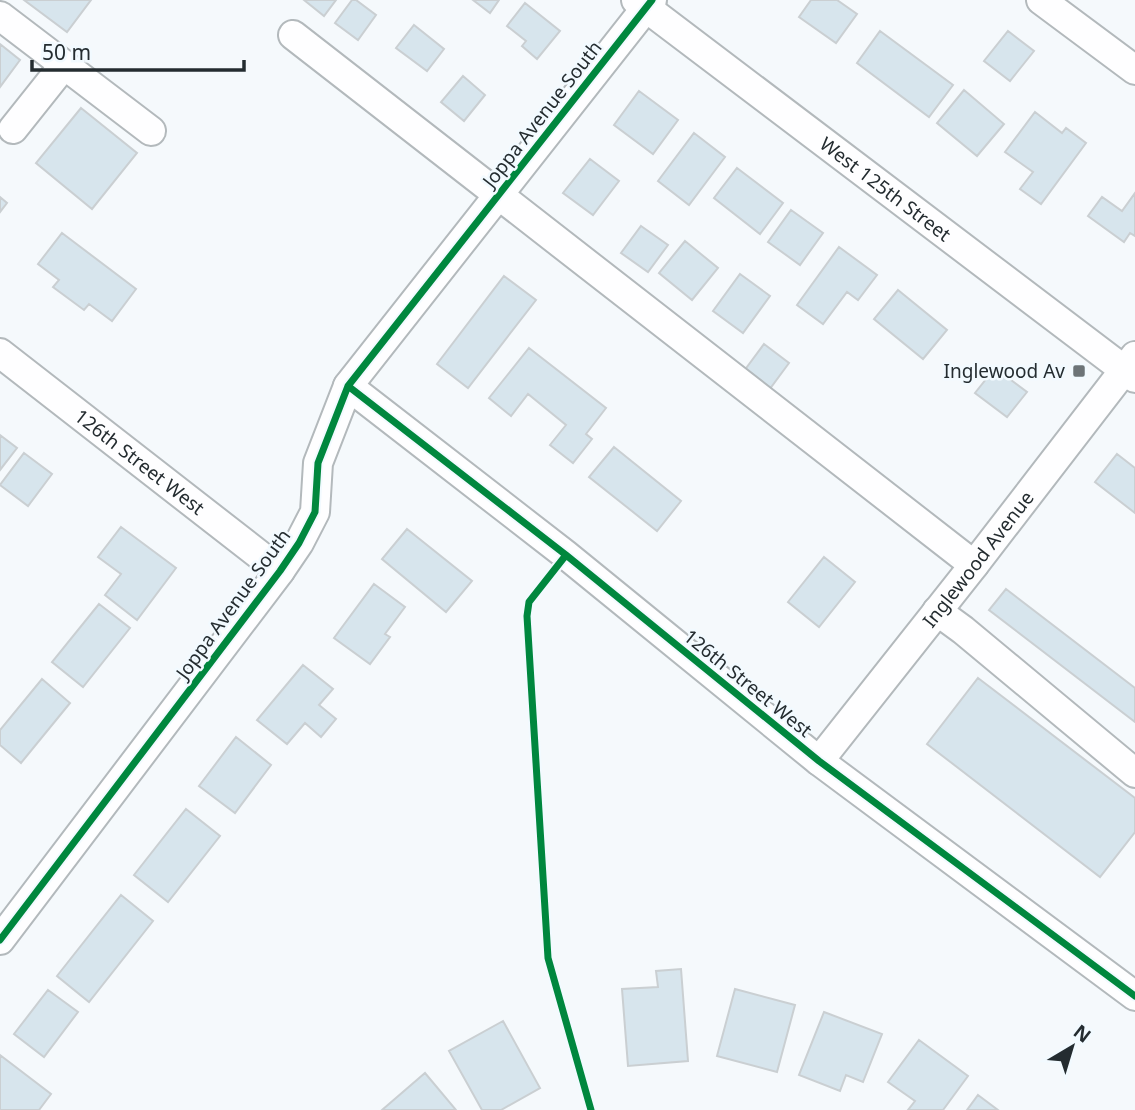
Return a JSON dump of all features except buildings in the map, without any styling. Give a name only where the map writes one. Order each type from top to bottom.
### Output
[{"type":"street","points":[[1041,0],[1135,70]]},
{"type":"street","name":"Joppa Avenue South","points":[[0,940],[299,543],[315,512],[317,463],[348,386],[644,3]]},
{"type":"street","name":"West 125th Street","points":[[644,3],[1131,368]]},
{"type":"street","points":[[0,16],[151,131]]},
{"type":"street","points":[[293,34],[974,565]]},
{"type":"street","points":[[13,130],[64,65]]},
{"type":"street","name":"126th Street West","points":[[0,353],[280,571]]},
{"type":"street","name":"Inglewood Avenue","points":[[819,761],[1131,368]]},
{"type":"street","name":"126th Street West","points":[[348,386],[566,555],[819,761],[1130,982]]},
{"type":"street","points":[[937,611],[1135,774]]},
{"type":"cycle path","points":[[0,940],[299,543],[315,512],[318,463],[348,386],[652,0]]},
{"type":"cycle path","points":[[348,386],[566,555],[819,761],[1135,996]]},
{"type":"cycle path","points":[[566,555],[529,602],[527,616],[548,958],[591,1110]]},
{"type":"place","name":"Inglewood Av","points":[[1079,371]]}]
